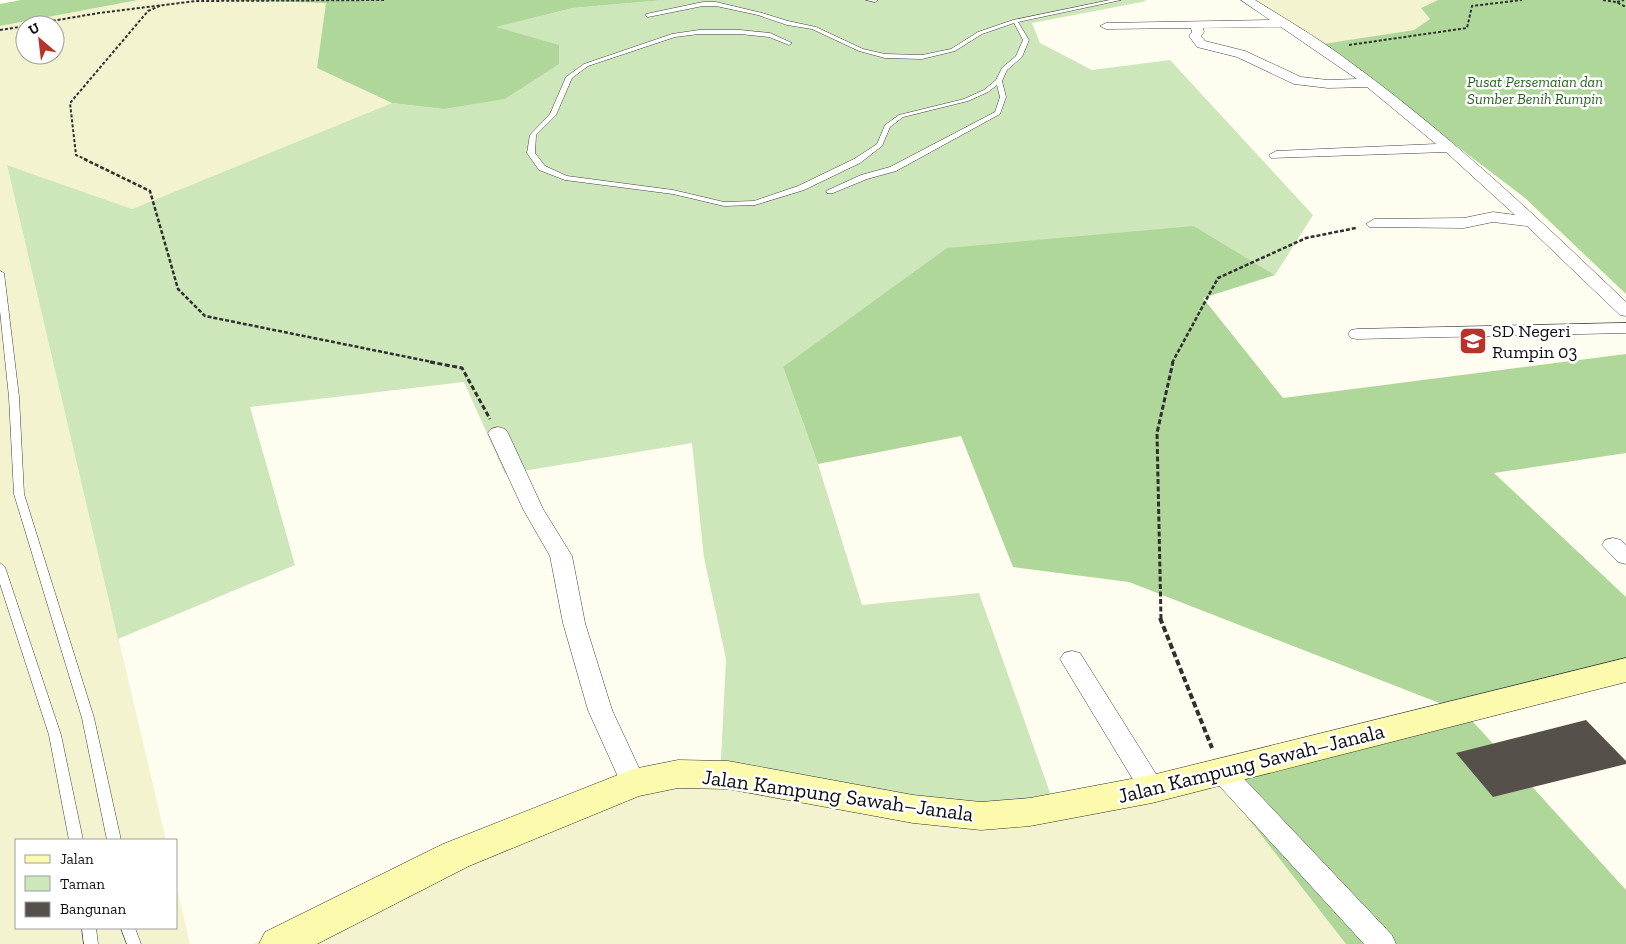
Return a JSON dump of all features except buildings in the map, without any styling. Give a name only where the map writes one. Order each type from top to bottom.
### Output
[{"type":"main road","name":"Jalan Kampung Sawah–Janala","points":[[280,944],[456,855],[633,783],[678,774],[728,775],[913,808],[981,816],[1030,812],[1152,789],[1626,670]]},
{"type":"street","points":[[1247,0],[1323,49],[1369,83],[1449,148],[1532,222],[1626,311]]},
{"type":"street","points":[[1106,26],[1284,23]]},
{"type":"street","points":[[1196,24],[1198,32],[1195,36],[1201,44],[1241,54],[1298,81],[1328,84],[1369,83]]},
{"type":"street","points":[[1276,155],[1449,148]]},
{"type":"street","points":[[1374,224],[1464,223],[1493,217],[1532,222]]},
{"type":"street","points":[[1358,334],[1626,328]]},
{"type":"street","points":[[498,433],[533,509],[561,556],[574,623],[600,710],[633,783]]},
{"type":"street","points":[[1072,659],[1152,789]]},
{"type":"street","points":[[1222,772],[1382,944]]},
{"type":"lane","points":[[869,0],[874,0]]},
{"type":"lane","points":[[1074,0],[1093,5]]},
{"type":"lane","points":[[648,15],[703,4],[716,4],[760,14],[787,23],[814,28],[861,50],[909,58],[943,54],[980,33],[1015,21],[1118,0]]},
{"type":"lane","points":[[789,43],[770,36],[740,32],[699,32],[674,35],[586,65],[569,77],[552,115],[533,135],[531,153],[542,168],[565,178],[673,192],[724,204],[755,203],[801,188],[857,161],[880,145],[887,126],[901,116],[966,100],[986,91],[999,81],[1004,69],[1020,57],[1026,40],[1015,21]]},
{"type":"lane","points":[[830,191],[864,177],[893,170],[998,113],[1004,102],[1004,95],[999,81]]},
{"type":"lane","points":[[0,273],[14,397],[19,494],[88,718],[114,839]]},
{"type":"lane","points":[[0,567],[55,734],[76,839]]},
{"type":"lane","points":[[89,929],[91,944]]},
{"type":"lane","points":[[128,929],[134,944]]},
{"type":"path","points":[[65,19],[196,1],[384,0]]},
{"type":"path","points":[[1323,49],[1468,28],[1472,6],[1522,0]]},
{"type":"path","points":[[1603,0],[1616,2],[1626,8]]},
{"type":"path","points":[[1616,2],[1624,0]]},
{"type":"path","points":[[162,5],[148,11],[70,103],[76,155],[150,191],[178,289],[205,316],[462,368],[498,433]]},
{"type":"path","points":[[0,30],[15,27]]},
{"type":"path","points":[[1222,772],[1160,618],[1157,433],[1172,363],[1218,278],[1306,238],[1374,224]]},
{"type":"green space","points":[[21,0],[138,0],[58,15],[15,15],[15,23],[0,26],[0,4]]},
{"type":"green space","points":[[138,0],[327,3],[317,68],[392,103],[132,209],[7,165],[166,839],[15,839],[15,929],[178,929],[178,893],[190,944],[0,944],[0,26],[15,23],[15,65],[65,65],[65,15],[58,15]]},
{"type":"green space","points":[[212,0],[664,0],[573,8],[496,27],[559,45],[559,64],[505,99],[443,109],[392,103],[317,68],[326,3]]},
{"type":"green space","points":[[664,0],[1147,1],[1032,23],[1040,43],[1092,70],[1170,60],[1313,215],[1275,275],[1194,226],[783,367],[818,464],[862,605],[979,593],[1054,804],[926,819],[720,778],[726,659],[704,558],[692,443],[505,474],[464,382],[250,407],[295,565],[118,639],[7,165],[132,209],[392,103],[443,109],[495,27],[573,8]]},
{"type":"green space","points":[[1254,0],[1438,0],[1421,8],[1430,19],[1414,30],[1323,44]]},
{"type":"green space","name":"Pusat Persemaian dan Sumber Benih Rumpin","points":[[1438,0],[1626,0],[1626,294],[1525,198],[1323,44],[1414,30],[1430,19],[1421,8]]},
{"type":"green space","points":[[1194,226],[1275,275],[1203,298],[1283,398],[1626,354],[1626,453],[1494,473],[1626,597],[1626,676],[1466,714],[1626,890],[1626,944],[1346,944],[1222,785],[1465,713],[1129,582],[1013,567],[961,436],[818,464],[783,367],[947,248]]},
{"type":"green space","points":[[720,778],[926,819],[1222,785],[1346,944],[253,944],[538,817]]},
{"type":"place","name":"SD Negeri Rumpin 03","points":[[1473,341]]}]
